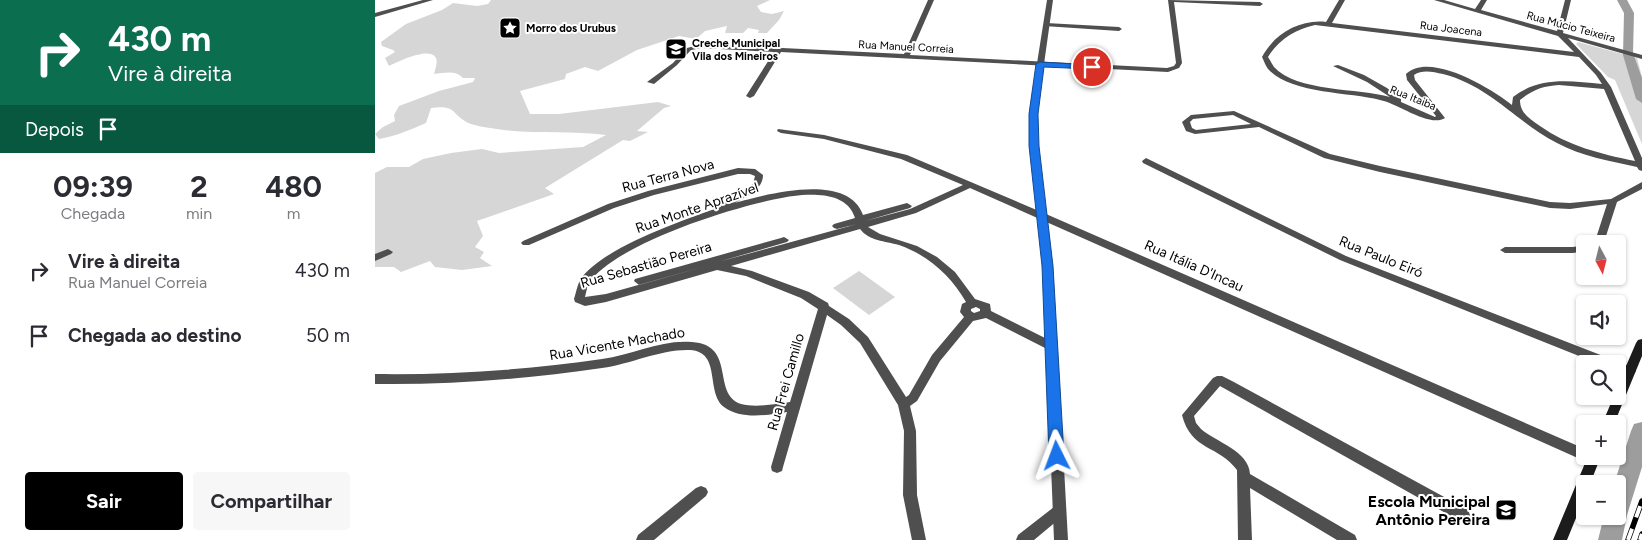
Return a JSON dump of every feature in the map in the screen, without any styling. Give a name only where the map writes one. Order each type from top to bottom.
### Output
[{"type":"main road","points":[[1612,415],[1642,343]]},
{"type":"main road","points":[[1560,540],[1588,465]]},
{"type":"street","points":[[375,15],[430,0]]},
{"type":"street","points":[[906,57],[931,0]]},
{"type":"street","points":[[1050,0],[1033,114],[1048,266],[1061,540]]},
{"type":"street","points":[[1171,0],[1260,4]]},
{"type":"street","name":"Rua Manuel Correia","points":[[651,82],[692,48],[702,46],[778,52],[1160,71],[1173,68],[1179,63],[1171,0]]},
{"type":"street","name":"Rua Múcio Teixeira","points":[[1437,0],[1642,57]]},
{"type":"street","points":[[1477,11],[1484,0]]},
{"type":"street","points":[[1568,0],[1560,34],[1599,74],[1607,87],[1641,167]]},
{"type":"street","points":[[1324,23],[1339,1]]},
{"type":"street","name":"Rua Joacena","points":[[1324,23],[1579,54]]},
{"type":"street","name":"Rua Itaiba","points":[[1324,23],[1308,24],[1284,36],[1274,44],[1268,50],[1265,57],[1271,69],[1299,84],[1399,102],[1425,116],[1440,119],[1410,77],[1414,71],[1429,69],[1451,73],[1475,82],[1521,114],[1542,132],[1561,142],[1583,151],[1641,167]]},
{"type":"street","points":[[1046,25],[1119,28]]},
{"type":"street","points":[[750,96],[778,52]]},
{"type":"street","points":[[1336,66],[1365,78],[1388,92],[1399,102]]},
{"type":"street","points":[[1521,114],[1516,106],[1516,99],[1524,91],[1539,85],[1559,83],[1607,87]]},
{"type":"street","points":[[1259,125],[1201,132],[1189,129],[1186,122],[1191,118],[1231,113],[1259,125],[1327,156],[1550,205],[1570,206],[1613,201],[1642,186]]},
{"type":"street","name":"Rua Itália D'Incau","points":[[781,131],[824,137],[904,157],[1576,449]]},
{"type":"street","name":"Rua Paulo Eiró","points":[[1147,161],[1343,258],[1589,355]]},
{"type":"street","name":"Rua Terra Nova","points":[[526,243],[585,216],[651,193],[738,171],[752,171],[759,176],[759,182],[756,186],[712,214]]},
{"type":"street","name":"Rua Sebastião Pereira","points":[[579,298],[585,302],[592,301],[861,222],[924,208],[970,185]]},
{"type":"street","name":"Rua Monte Aprazível","points":[[579,298],[578,292],[585,280],[611,257],[642,240],[712,214],[767,197],[801,192],[819,192],[848,200],[854,205],[861,222]]},
{"type":"street","points":[[1601,235],[1613,201]]},
{"type":"street","points":[[861,222],[872,235],[914,248],[935,258],[965,290],[972,303]]},
{"type":"street","points":[[1505,250],[1576,250]]},
{"type":"street","points":[[375,258],[388,252]]},
{"type":"street","points":[[715,264],[776,283],[805,295],[824,306],[845,322],[864,340],[904,404],[910,431],[909,495],[919,540]]},
{"type":"street","points":[[970,317],[979,318],[985,313],[986,307],[972,303]]},
{"type":"street","points":[[970,317],[965,309],[972,303]]},
{"type":"street","name":"Rua Frei Camillo","points":[[777,467],[824,306]]},
{"type":"street","points":[[985,313],[1051,346]]},
{"type":"street","points":[[904,404],[913,398],[936,358],[970,317]]},
{"type":"street","name":"Rua Vicente Machado","points":[[375,378],[463,378],[545,371],[609,362],[675,347],[697,346],[708,352],[718,364],[719,387],[725,401],[736,408],[747,410],[794,406]]},
{"type":"street","points":[[1626,369],[1630,371]]},
{"type":"street","points":[[1245,540],[1245,478],[1243,469],[1236,460],[1195,434],[1189,423],[1188,415],[1217,381],[1222,381],[1237,389],[1463,515]]},
{"type":"street","points":[[1245,478],[1350,540]]},
{"type":"street","points":[[643,540],[701,492]]},
{"type":"street","points":[[1023,540],[1059,511]]},
{"type":"shaded area","points":[[491,0],[770,0],[757,6],[761,12],[772,14],[784,11],[779,20],[767,33],[758,33],[759,30],[748,28],[743,33],[725,33],[727,26],[705,31],[696,39],[679,36],[637,50],[598,71],[585,67],[566,74],[565,79],[520,91],[530,114],[559,114],[658,102],[671,106],[664,108],[637,131],[648,132],[630,141],[623,140],[545,188],[554,194],[477,221],[483,236],[475,247],[484,252],[480,258],[492,266],[462,270],[435,267],[430,261],[401,272],[394,267],[375,267],[375,173],[387,167],[409,167],[423,159],[482,149],[499,153],[583,147],[606,135],[519,131],[485,127],[464,121],[450,109],[440,107],[431,108],[426,123],[379,139],[375,134],[383,127],[395,121],[394,115],[399,106],[439,91],[473,82],[475,78],[463,78],[453,73],[434,74],[437,60],[432,55],[427,54],[413,56],[389,66],[385,58],[395,52],[382,46],[381,42],[406,24],[442,10],[453,3],[477,6],[488,4]]},
{"type":"shaded area","points":[[1578,42],[1637,58],[1642,77],[1642,144],[1615,80],[1608,77],[1576,44]]},
{"type":"shaded area","points":[[859,271],[895,297],[869,315],[833,288]]},
{"type":"waterway","points":[[1622,0],[1629,13],[1629,51]]},
{"type":"waterway","points":[[1629,55],[1642,99]]},
{"type":"waterway","points":[[1626,482],[1642,431]]},
{"type":"waterway","points":[[1610,540],[1614,525]]},
{"type":"railway","points":[[1628,540],[1642,501]]},
{"type":"railway","points":[[1640,540],[1642,534]]},
{"type":"place","name":"Morro dos Urubus","points":[[510,28]]},
{"type":"place","name":"Creche Municipal Vila dos Mineiros","points":[[676,49]]},
{"type":"place","name":"Escola Municipal Antônio Pereira","points":[[1506,510]]},
{"type":"route","points":[[1057,456],[1048,266],[1034,146],[1033,114],[1040,64],[1092,67]]}]
